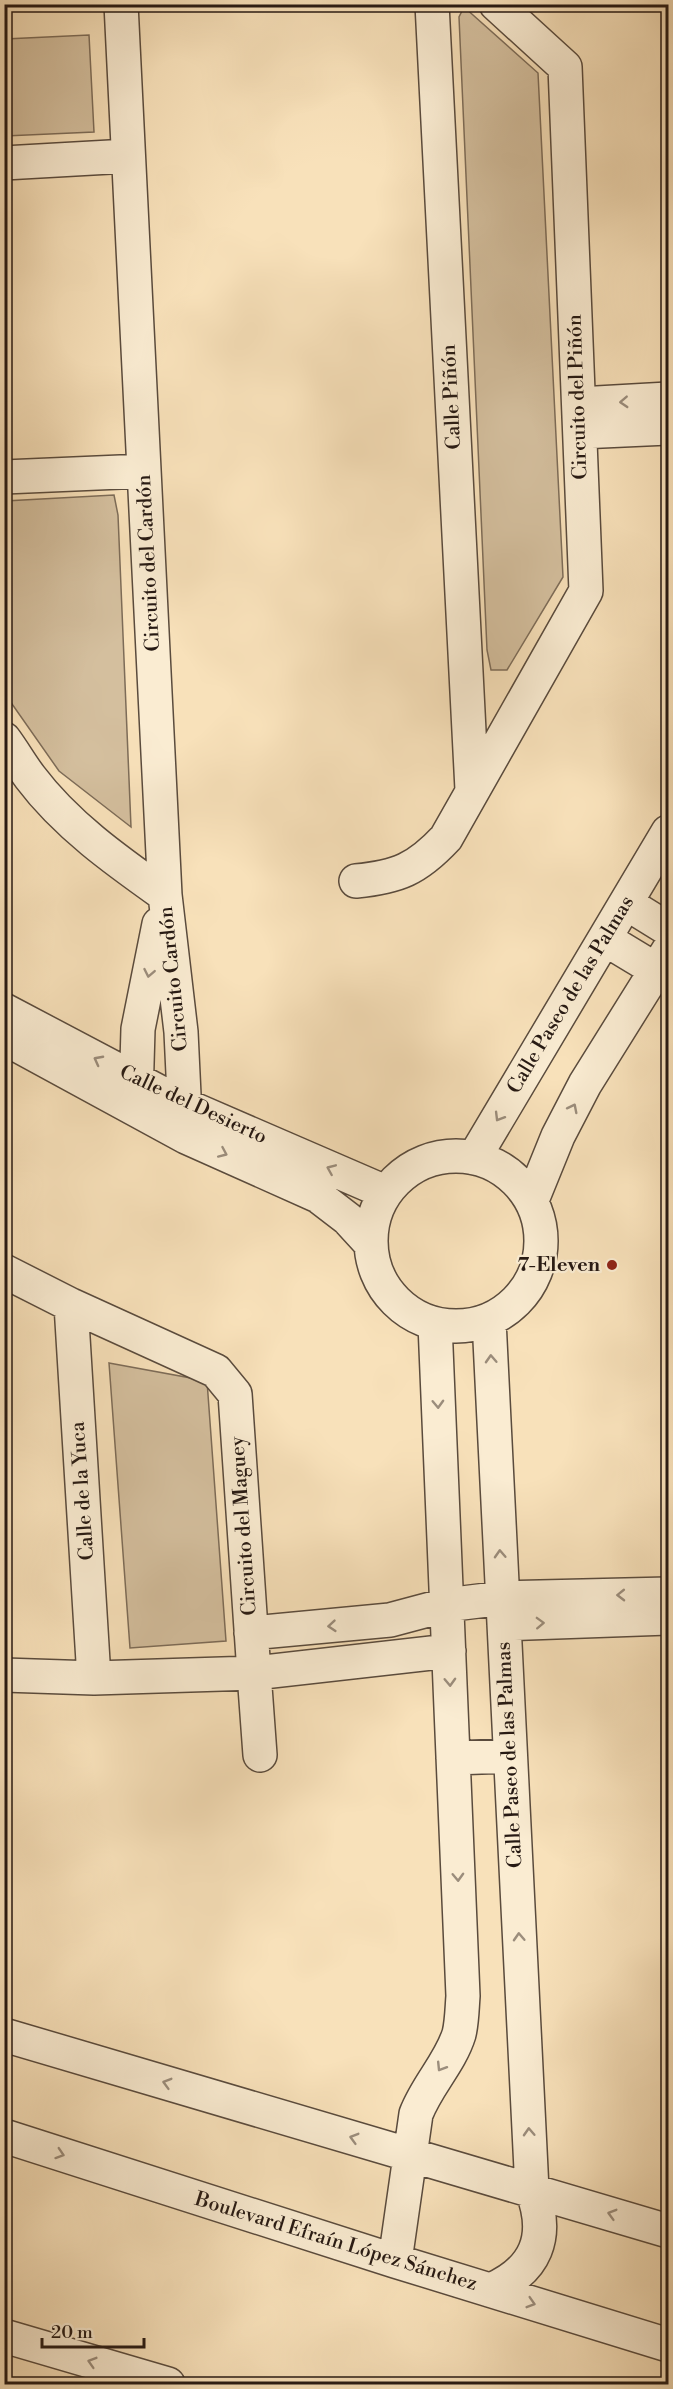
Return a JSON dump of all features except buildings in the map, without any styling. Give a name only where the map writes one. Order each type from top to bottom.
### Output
[{"type":"street","name":"Circuito del Cardón","points":[[121,4],[165,895]]},
{"type":"street","name":"Calle Piñón","points":[[432,4],[472,790]]},
{"type":"street","name":"Circuito del Piñón","points":[[356,881],[388,878],[427,859],[446,838],[586,591],[565,67],[496,4]]},
{"type":"street","points":[[4,163],[128,156]]},
{"type":"street","points":[[579,418],[669,399]]},
{"type":"street","points":[[579,418],[669,428]]},
{"type":"street","points":[[4,477],[144,471]]},
{"type":"street","points":[[4,739],[31,778],[68,820],[115,860],[165,895]]},
{"type":"street","name":"Calle Paseo de las Palmas","points":[[474,1158],[669,832]]},
{"type":"street","name":"Circuito Cardón","points":[[136,1095],[138,1029],[165,895]]},
{"type":"street","name":"Circuito Cardón","points":[[165,895],[181,1032],[185,1121]]},
{"type":"street","points":[[626,903],[669,929]]},
{"type":"street","points":[[532,1200],[558,1136],[585,1084],[665,966],[605,939]]},
{"type":"street","name":"Calle del Desierto","points":[[4,1010],[136,1095]]},
{"type":"street","name":"Calle del Desierto","points":[[4,1038],[136,1095],[185,1121],[318,1196],[348,1219],[370,1243]]},
{"type":"street","name":"Calle del Desierto","points":[[185,1121],[385,1192]]},
{"type":"street","points":[[461,1155],[474,1158],[489,1161],[514,1176],[532,1200],[542,1227],[541,1256],[531,1283],[513,1306],[489,1320],[462,1326],[435,1324],[409,1313],[389,1294],[375,1270],[370,1243],[373,1216],[385,1192],[406,1171],[432,1158],[461,1155]]},
{"type":"street","name":"Circuito del Maguey","points":[[4,1271],[71,1305],[216,1371],[235,1394],[260,1755]]},
{"type":"street","name":"Calle de la Yuca","points":[[71,1305],[94,1678]]},
{"type":"street","name":"Calle Paseo de las Palmas","points":[[489,1320],[531,2190],[539,2210],[541,2230],[536,2250],[525,2268],[510,2282],[491,2290]]},
{"type":"street","points":[[395,2261],[416,2114],[423,2097],[451,2052],[459,2032],[463,1996],[435,1324]]},
{"type":"street","points":[[503,1611],[669,1594]]},
{"type":"street","points":[[251,1633],[390,1620],[446,1605],[503,1611],[669,1618]]},
{"type":"street","points":[[4,1675],[94,1678],[254,1673],[448,1651]]},
{"type":"street","points":[[453,1758],[510,1756]]},
{"type":"street","points":[[4,2035],[669,2231]]},
{"type":"street","name":"Boulevard Efraín López Sánchez","points":[[4,2136],[395,2261],[669,2345]]},
{"type":"street","points":[[4,2336],[168,2385]]},
{"type":"shaded area","points":[[464,7],[538,73],[563,577],[507,670],[491,670],[487,650],[459,17]]},
{"type":"shaded area","points":[[89,35],[94,132],[5,136],[5,39]]},
{"type":"shaded area","points":[[114,495],[118,515],[131,827],[59,771],[5,694],[5,501]]},
{"type":"shaded area","points":[[109,1363],[207,1381],[226,1641],[130,1648]]},
{"type":"place","name":"7-Eleven","points":[[612,1265]]}]
